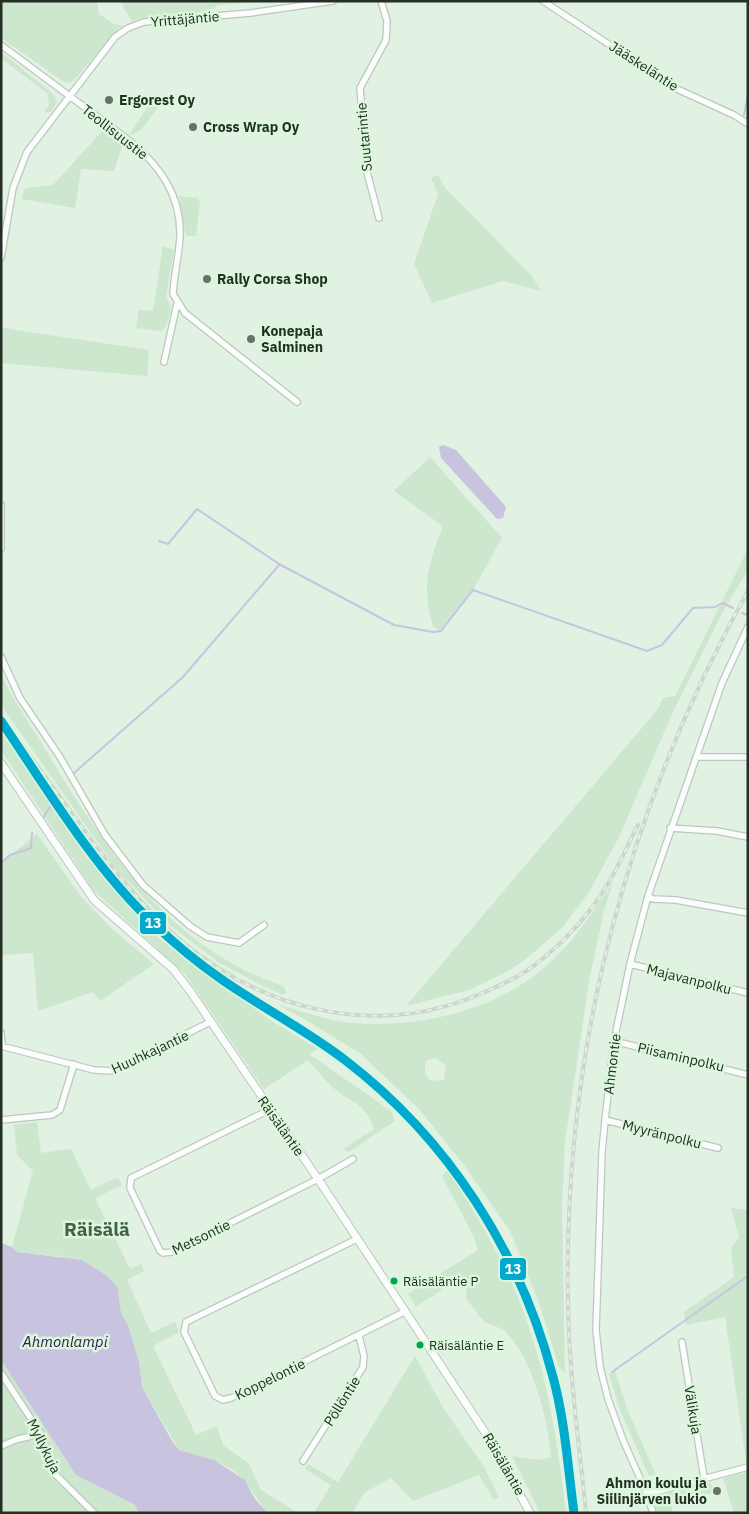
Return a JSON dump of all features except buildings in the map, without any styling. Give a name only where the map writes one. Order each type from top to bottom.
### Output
[{"type":"street","name":"Yrittäjäntie","points":[[1,258],[13,188],[26,152],[115,37],[128,28],[144,22],[258,12],[333,1]]},
{"type":"street","name":"Suutarintie","points":[[379,218],[367,172],[360,88],[386,40],[387,21],[381,1]]},
{"type":"street","name":"Jääskeläntie","points":[[543,1],[677,89],[734,115],[748,124]]},
{"type":"street","name":"Teollisuustie","points":[[1,45],[130,141],[150,158],[162,172],[176,206],[179,222],[173,294],[177,304],[164,362]]},
{"type":"street","points":[[177,304],[185,313],[296,402]]},
{"type":"street","points":[[1,505],[1,548]]},
{"type":"street","name":"Ahmontie","points":[[653,1513],[608,1399],[600,1367],[596,1330],[605,1120],[614,1041],[630,964],[648,896],[670,828],[722,683],[748,627]]},
{"type":"street","points":[[1,657],[20,698],[60,757],[105,835],[143,885],[183,920],[207,937],[239,943],[264,925]]},
{"type":"street","points":[[696,756],[748,757]]},
{"type":"street","name":"Räisäläntie","points":[[1,763],[94,900],[173,969],[318,1179],[492,1442],[530,1513]]},
{"type":"street","points":[[670,828],[717,831],[748,837]]},
{"type":"street","points":[[648,896],[653,899],[676,900],[748,913]]},
{"type":"street","name":"Majavanpolku","points":[[630,964],[748,993]]},
{"type":"street","name":"Huuhkajantie","points":[[2,1046],[94,1070],[114,1071],[210,1022]]},
{"type":"street","points":[[1,1033],[2,1046]]},
{"type":"street","name":"Piisaminpolku","points":[[614,1041],[748,1075]]},
{"type":"street","points":[[1,1120],[52,1115],[60,1110],[74,1064]]},
{"type":"street","name":"Metsontie","points":[[269,1110],[131,1178],[130,1188],[158,1250],[164,1253],[172,1252],[318,1179]]},
{"type":"street","name":"Myyränpolku","points":[[605,1120],[718,1148]]},
{"type":"street","points":[[318,1179],[353,1159]]},
{"type":"street","name":"Koppelontie","points":[[357,1239],[186,1322],[183,1328],[214,1393],[223,1400],[359,1336],[406,1311]]},
{"type":"street","name":"Pöllöntie","points":[[303,1461],[362,1367],[364,1356],[359,1336]]},
{"type":"street","name":"Välikuja","points":[[682,1342],[704,1478]]},
{"type":"street","name":"Myllykuja","points":[[1,1373],[41,1434],[56,1474],[94,1513]]},
{"type":"street","points":[[1,1446],[18,1439],[41,1434]]},
{"type":"street","points":[[647,1494],[748,1467]]},
{"type":"green space","points":[[1,1],[97,1],[99,14],[114,24],[125,26],[119,28],[71,83],[64,82],[1,38]]},
{"type":"green space","points":[[120,1],[257,2],[218,5],[209,11],[141,18],[132,22]]},
{"type":"green space","points":[[1,52],[53,94],[57,102],[51,112],[44,112],[49,106],[48,94],[1,58]]},
{"type":"green space","points":[[159,97],[165,97],[142,129],[132,135],[130,133],[149,105]]},
{"type":"green space","points":[[104,129],[123,144],[114,171],[81,169],[75,208],[22,199],[25,188],[53,185]]},
{"type":"green space","points":[[438,175],[445,188],[531,275],[541,291],[503,281],[432,303],[414,264],[438,194],[431,178]]},
{"type":"green space","points":[[179,196],[197,198],[200,202],[196,236],[187,236],[185,233]]},
{"type":"green space","points":[[163,246],[174,250],[166,296],[171,306],[170,314],[165,328],[161,331],[136,328],[139,310],[153,311]]},
{"type":"green space","points":[[3,328],[149,350],[147,376],[1,363],[1,330]]},
{"type":"green space","points":[[430,457],[502,538],[473,590],[441,631],[433,627],[427,588],[430,566],[442,529],[440,524],[394,491]]},
{"type":"green space","points":[[748,549],[748,569],[721,615],[672,714],[619,837],[589,892],[562,928],[526,959],[508,971],[469,990],[406,1006],[658,709],[663,698],[675,696]]},
{"type":"green space","points":[[1,672],[9,691],[91,822],[122,864],[155,903],[192,937],[235,965],[283,986],[287,993],[283,995],[218,962],[167,923],[115,867],[1,705]]},
{"type":"green space","points":[[1,732],[85,855],[157,937],[270,1020],[318,1049],[309,1054],[391,1111],[395,1121],[349,1152],[343,1149],[374,1129],[371,1121],[359,1105],[332,1087],[308,1060],[264,1089],[185,974],[93,890],[1,750]]},
{"type":"green space","points":[[37,834],[79,894],[111,928],[154,964],[100,1001],[93,992],[38,1011],[33,953],[1,955],[1,863]]},
{"type":"green space","points":[[613,883],[605,907],[590,976],[565,1141],[562,1208],[565,1374],[559,1367],[538,1300],[510,1231],[464,1165],[420,1110],[361,1054],[278,1005],[334,1020],[377,1024],[403,1023],[428,1019],[454,1014],[478,1006],[524,983],[554,959],[573,939]],"holes":[[[435,1058],[446,1065],[444,1080],[431,1081],[427,1076],[425,1069],[426,1061]]]},
{"type":"green space","points":[[37,1122],[41,1153],[71,1149],[91,1190],[118,1177],[122,1185],[95,1198],[130,1269],[141,1264],[144,1271],[127,1280],[151,1333],[175,1322],[179,1332],[153,1346],[196,1435],[217,1426],[223,1445],[249,1464],[261,1490],[298,1513],[268,1513],[245,1481],[232,1469],[215,1461],[179,1450],[142,1387],[139,1362],[128,1325],[121,1313],[118,1288],[82,1260],[65,1259],[57,1255],[17,1252],[12,1247],[33,1171],[17,1155],[14,1125]]},
{"type":"green space","points":[[448,1170],[498,1254],[515,1290],[531,1333],[545,1383],[566,1513],[540,1513],[512,1456],[540,1460],[551,1457],[538,1390],[516,1344],[504,1330],[485,1322],[466,1298],[467,1277],[449,1285],[416,1307],[408,1294],[478,1250],[474,1237],[442,1176]]},
{"type":"green space","points":[[731,1208],[748,1210],[746,1461],[725,1317],[686,1325],[684,1312],[734,1277],[731,1248],[739,1237]]},
{"type":"green space","points":[[415,1356],[444,1409],[484,1467],[499,1497],[494,1500],[479,1475],[413,1501],[391,1478],[364,1493],[352,1513],[314,1513],[331,1485],[305,1469],[308,1464],[338,1482]]},
{"type":"green space","points":[[1,1360],[76,1475],[135,1505],[139,1513],[1,1513]]},
{"type":"green space","points":[[615,1370],[627,1409],[656,1475],[649,1476],[620,1410],[609,1374]]},
{"type":"green space","points":[[748,1472],[748,1513],[734,1513],[723,1478]]},
{"type":"green space","points":[[710,1482],[715,1492],[671,1503],[673,1513],[657,1513],[655,1496]]},
{"type":"water","points":[[443,445],[456,450],[506,507],[503,518],[497,519],[441,458],[439,447]]},
{"type":"water","name":"Ahmonlampi","points":[[1,1243],[12,1247],[17,1252],[82,1260],[107,1276],[118,1288],[121,1313],[128,1325],[139,1362],[142,1387],[172,1441],[179,1450],[214,1460],[245,1480],[255,1499],[268,1513],[139,1513],[135,1505],[76,1475],[1,1360]]},
{"type":"waterway","points":[[744,115],[748,94]]},
{"type":"waterway","points":[[159,541],[168,544],[197,509],[279,564],[394,625],[433,632],[441,631],[473,590],[647,651],[662,645],[693,608],[715,607],[722,603],[733,608]]},
{"type":"waterway","points":[[74,773],[183,677],[279,565]]},
{"type":"waterway","points":[[742,613],[747,615]]},
{"type":"waterway","points":[[44,817],[52,803]]},
{"type":"waterway","points":[[1,863],[10,855],[31,848],[32,833]]},
{"type":"waterway","points":[[612,1372],[748,1276]]},
{"type":"railway","points":[[586,1513],[572,1382],[568,1303],[569,1209],[577,1116],[591,1025],[610,935],[636,846],[668,759],[705,674],[748,591]]},
{"type":"railway","points":[[1,719],[121,878],[167,928],[200,956],[236,979],[274,996],[314,1009],[356,1015],[397,1015],[439,1008],[480,994],[516,977],[530,969],[567,937],[585,916],[602,894],[638,825]]},
{"type":"transit line","name":"13","points":[[1,721],[92,854],[132,902],[154,924],[212,973],[345,1060],[382,1091],[416,1125],[447,1162],[475,1201],[500,1242],[521,1285],[539,1330],[553,1377],[560,1410],[574,1513]]},
{"type":"place","name":"Ergorest Oy","points":[[109,100]]},
{"type":"place","name":"Cross Wrap Oy","points":[[193,127]]},
{"type":"place","name":"Rally Corsa Shop","points":[[207,279]]},
{"type":"place","name":"Konepaja Salminen","points":[[251,339]]},
{"type":"place","name":"Räisäläntie P","points":[[394,1281]]},
{"type":"place","name":"Räisäläntie E","points":[[420,1345]]},
{"type":"place","name":"Ahmon koulu ja Siilinjärven lukio","points":[[717,1491]]},
{"type":"district","name":"Räisälä","points":[[97,1229]]}]
